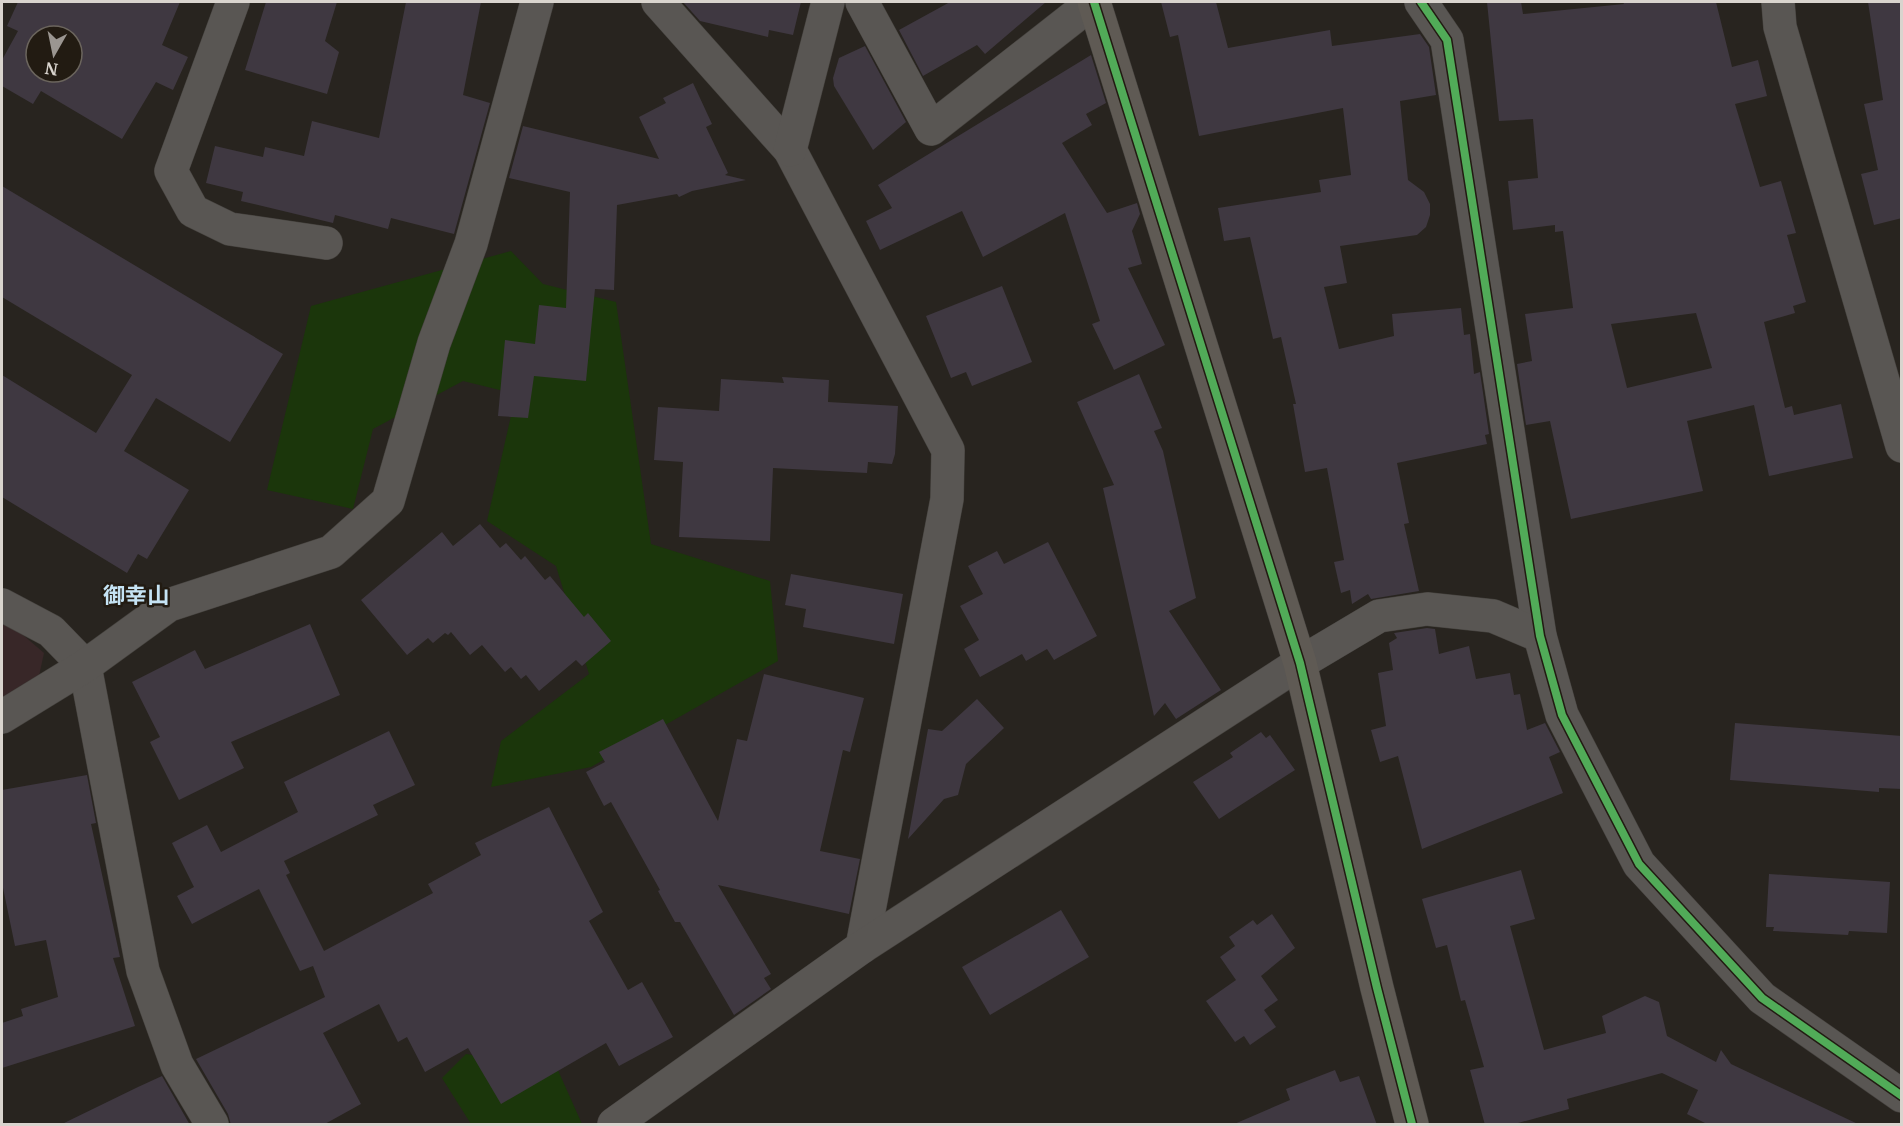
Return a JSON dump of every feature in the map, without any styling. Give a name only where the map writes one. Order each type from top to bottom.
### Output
[{"type":"street","points":[[233,2],[171,171],[192,211],[230,229],[326,243]]},
{"type":"street","points":[[2,717],[85,666],[169,604],[331,552],[388,501],[434,343],[471,244],[537,2]]},
{"type":"street","points":[[658,2],[790,150],[948,450],[947,499],[862,947]]},
{"type":"street","points":[[790,150],[828,2]]},
{"type":"street","points":[[862,2],[931,129],[1094,2],[1300,663],[1412,1125]]},
{"type":"street","points":[[1421,2],[1447,40],[1540,636],[1562,715],[1639,864],[1762,998],[1902,1096]]},
{"type":"street","points":[[1778,2],[1780,27],[1902,446]]},
{"type":"street","points":[[2,605],[51,631],[85,666],[143,971],[177,1065],[212,1125]]},
{"type":"street","points":[[614,1125],[862,947],[1300,663],[1379,616],[1427,609],[1493,616],[1540,636]]},
{"type":"shaded area","points":[[2,617],[44,653],[39,676],[2,698]]},
{"type":"green space","points":[[511,251],[543,284],[616,302],[651,544],[770,581],[778,661],[591,767],[491,787],[501,741],[589,674],[556,566],[487,521],[516,394],[463,381],[373,429],[353,509],[267,490],[311,306]]},
{"type":"green space","points":[[466,1054],[557,1068],[582,1124],[471,1124],[442,1078]]},
{"type":"building","points":[[18,2],[180,2],[162,45],[188,57],[173,90],[156,82],[122,139],[41,91],[33,104],[2,86],[2,60],[18,31],[7,26]]},
{"type":"building","points":[[266,2],[337,2],[325,41],[339,52],[327,94],[245,70]]},
{"type":"building","points":[[406,2],[481,2],[463,95],[490,103],[454,234],[391,218],[388,229],[335,215],[333,223],[241,201],[243,192],[206,183],[215,146],[263,157],[265,147],[304,156],[312,121],[379,138]]},
{"type":"building","points":[[683,2],[801,2],[793,35],[769,30],[768,37],[700,21]]},
{"type":"building","points":[[950,2],[1046,2],[985,54],[977,45],[923,76],[899,30]]},
{"type":"building","points":[[1161,2],[1216,2],[1228,48],[1330,30],[1332,46],[1420,34],[1429,47],[1436,95],[1400,101],[1408,180],[1424,192],[1430,204],[1430,215],[1426,227],[1417,235],[1340,246],[1347,283],[1324,287],[1339,349],[1394,336],[1392,314],[1461,308],[1464,335],[1470,334],[1474,374],[1480,372],[1489,434],[1485,435],[1487,444],[1397,463],[1409,523],[1404,524],[1419,591],[1371,599],[1368,594],[1352,604],[1350,590],[1341,593],[1334,562],[1344,560],[1327,468],[1305,472],[1293,404],[1296,404],[1281,337],[1273,339],[1250,237],[1224,241],[1218,208],[1321,192],[1319,180],[1351,175],[1343,108],[1199,136],[1178,35],[1170,37]]},
{"type":"building","points":[[1487,2],[1521,2],[1523,14],[1624,4],[1623,2],[1716,2],[1732,67],[1758,60],[1767,96],[1735,104],[1760,187],[1781,181],[1796,233],[1787,235],[1806,302],[1793,306],[1795,313],[1764,322],[1785,408],[1792,406],[1794,415],[1841,404],[1853,458],[1769,476],[1754,405],[1687,421],[1703,491],[1571,519],[1550,421],[1526,425],[1517,364],[1532,361],[1525,314],[1573,308],[1563,231],[1555,232],[1555,225],[1513,230],[1508,181],[1538,178],[1533,119],[1499,121]],"holes":[[[1696,313],[1712,368],[1627,388],[1611,324]]]},
{"type":"building","points":[[1868,2],[1902,2],[1902,218],[1874,225],[1861,174],[1878,170],[1864,104],[1883,100]]},
{"type":"building","points":[[865,46],[906,122],[873,150],[834,86],[833,78],[839,58]]},
{"type":"building","points":[[1091,55],[1106,103],[1086,114],[1092,125],[1062,143],[1107,213],[1137,203],[1140,214],[1132,231],[1142,264],[1128,268],[1165,345],[1114,370],[1092,324],[1100,321],[1065,213],[983,257],[962,211],[880,250],[866,221],[892,208],[878,185]]},
{"type":"building","points":[[693,83],[712,124],[706,127],[728,173],[725,175],[746,180],[692,191],[679,197],[677,194],[617,205],[614,290],[595,289],[586,381],[534,376],[528,418],[498,416],[505,340],[535,344],[539,305],[566,308],[570,192],[509,178],[523,126],[659,159],[639,117],[666,103],[663,98]]},
{"type":"building","points":[[2,186],[283,354],[230,442],[156,398],[124,451],[189,490],[147,559],[138,554],[127,573],[2,497],[2,375],[96,433],[132,375],[2,297]]},
{"type":"building","points":[[1002,286],[1032,362],[972,386],[966,372],[951,378],[926,316]]},
{"type":"building","points":[[1139,374],[1162,428],[1154,431],[1163,451],[1196,598],[1169,611],[1221,690],[1176,719],[1165,703],[1154,716],[1103,488],[1114,485],[1077,402]]},
{"type":"building","points":[[782,377],[829,380],[828,402],[898,406],[895,454],[892,464],[868,462],[867,473],[773,468],[770,541],[679,537],[683,462],[654,460],[658,407],[719,411],[721,379],[784,383]]},
{"type":"building","points":[[480,524],[500,548],[506,543],[521,560],[525,556],[545,580],[550,576],[584,617],[588,613],[611,641],[582,666],[576,660],[539,691],[526,675],[521,679],[511,667],[505,672],[482,645],[470,655],[451,632],[448,635],[445,633],[433,643],[428,638],[407,655],[361,600],[442,532],[453,546]]},
{"type":"building","points":[[1048,542],[1097,636],[1054,660],[1047,649],[1026,661],[1022,654],[980,677],[964,649],[979,640],[960,606],[983,594],[968,566],[997,551],[1004,564]]},
{"type":"building","points":[[791,574],[903,594],[894,644],[803,627],[806,609],[785,605]]},
{"type":"building","points":[[310,624],[340,695],[231,742],[244,768],[179,800],[150,742],[160,737],[132,682],[195,650],[205,669]]},
{"type":"building","points":[[1435,629],[1439,654],[1469,646],[1476,679],[1510,673],[1514,695],[1520,694],[1527,730],[1545,723],[1560,752],[1549,757],[1563,793],[1422,849],[1398,756],[1380,762],[1371,730],[1386,726],[1378,673],[1393,670],[1389,643],[1397,638],[1394,633]]},
{"type":"building","points":[[764,674],[864,698],[850,752],[843,750],[820,851],[860,859],[849,914],[718,885],[771,974],[764,978],[771,989],[734,1015],[680,922],[675,922],[658,891],[660,890],[611,802],[604,806],[586,772],[605,762],[599,752],[663,719],[718,821],[737,739],[747,741]]},
{"type":"building","points":[[977,699],[1004,728],[966,764],[958,795],[944,799],[908,839],[928,729],[942,731]]},
{"type":"building","points":[[1735,723],[1902,736],[1902,789],[1879,788],[1879,792],[1730,780]]},
{"type":"building","points":[[389,731],[415,785],[373,805],[378,815],[284,861],[290,873],[286,875],[324,951],[433,893],[428,884],[481,855],[475,843],[549,807],[603,912],[589,921],[628,990],[642,982],[673,1037],[619,1066],[606,1043],[501,1104],[468,1048],[425,1072],[407,1037],[398,1042],[379,1004],[323,1033],[361,1104],[323,1125],[231,1125],[228,1114],[196,1059],[325,997],[313,966],[300,971],[259,889],[192,924],[177,896],[194,887],[172,843],[207,825],[221,852],[298,812],[284,782]]},
{"type":"building","points":[[1261,732],[1266,738],[1270,735],[1295,770],[1219,819],[1193,782],[1233,757],[1230,753]]},
{"type":"building","points":[[87,775],[96,823],[91,824],[120,957],[113,958],[135,1026],[2,1068],[2,1023],[23,1016],[21,1009],[58,997],[46,940],[15,946],[2,883],[2,790]]},
{"type":"building","points":[[1521,870],[1535,919],[1510,926],[1544,1050],[1606,1033],[1602,1016],[1645,996],[1659,1002],[1667,1036],[1716,1062],[1721,1050],[1731,1064],[1860,1125],[1709,1125],[1687,1114],[1698,1090],[1662,1073],[1567,1099],[1569,1109],[1511,1125],[1485,1125],[1470,1070],[1484,1067],[1465,1000],[1461,1001],[1447,945],[1436,948],[1422,899]]},
{"type":"building","points":[[1769,874],[1890,882],[1887,933],[1849,931],[1848,935],[1773,931],[1774,927],[1766,927]]},
{"type":"building","points":[[1061,910],[1089,957],[990,1015],[962,967]]},
{"type":"building","points":[[1272,914],[1295,948],[1261,976],[1278,1000],[1264,1010],[1276,1027],[1250,1045],[1244,1036],[1235,1042],[1206,1001],[1236,980],[1220,957],[1235,946],[1229,937],[1253,920],[1257,925]]},
{"type":"building","points":[[1335,1070],[1340,1082],[1359,1076],[1377,1125],[1232,1125],[1290,1100],[1286,1089]]},
{"type":"building","points":[[162,1076],[190,1125],[60,1125],[138,1087]]},
{"type":"cycle path","points":[[1094,2],[1300,663],[1377,988],[1412,1124]]},
{"type":"cycle path","points":[[1421,2],[1447,40],[1540,636],[1562,715],[1639,864],[1762,998],[1902,1096]]},
{"type":"district","name":"御幸山","points":[[136,595]]}]
